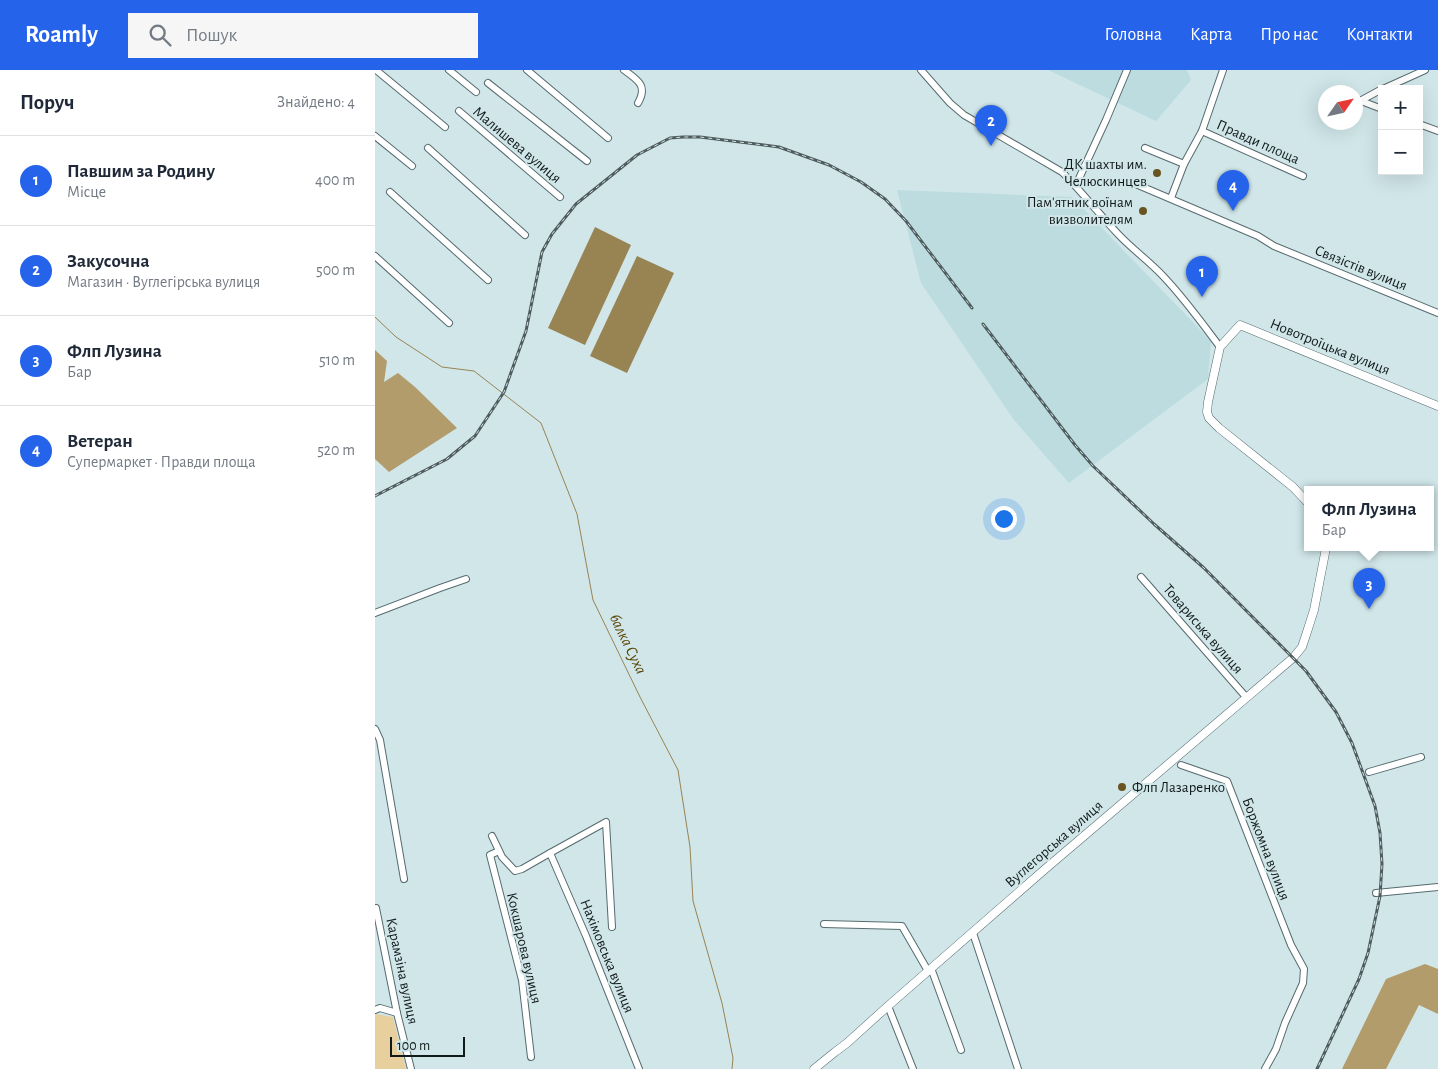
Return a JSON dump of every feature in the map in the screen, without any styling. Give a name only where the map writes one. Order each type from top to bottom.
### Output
[{"type":"main road","name":"Новотроїцька вулиця","points":[[1220,347],[1240,325],[1438,406]]},
{"type":"main road","points":[[1220,347],[1207,408],[1209,418],[1293,487],[1304,499]]},
{"type":"main road","name":"Вуглегорська вулиця","points":[[814,1069],[847,1043],[887,1006],[1293,658],[1302,647],[1307,636],[1325,551]]},
{"type":"street","points":[[376,70],[445,127]]},
{"type":"street","points":[[449,70],[476,92]]},
{"type":"street","points":[[527,70],[608,138]]},
{"type":"street","points":[[625,70],[642,86],[643,96],[638,104]]},
{"type":"street","points":[[1076,185],[1127,70]]},
{"type":"street","name":"Правди площа","points":[[1171,198],[1185,164],[1202,131],[1223,70]]},
{"type":"street","points":[[1392,85],[1425,70]]},
{"type":"street","points":[[925,71],[950,103],[964,115],[1062,172],[1076,185],[1099,215],[1126,243],[1162,275],[1220,347]]},
{"type":"street","name":"Малишева вулиця","points":[[488,83],[587,161]]},
{"type":"street","points":[[1363,98],[1378,91]]},
{"type":"street","points":[[1363,102],[1378,108]]},
{"type":"street","name":"Малишева вулиця","points":[[459,111],[560,197]]},
{"type":"street","points":[[1423,125],[1438,131]]},
{"type":"street","name":"Правди площа","points":[[1202,131],[1303,176]]},
{"type":"street","points":[[375,136],[412,166]]},
{"type":"street","points":[[427,148],[525,235]]},
{"type":"street","points":[[1145,148],[1185,164]]},
{"type":"street","points":[[1138,185],[1171,198]]},
{"type":"street","points":[[390,192],[487,280]]},
{"type":"street","name":"Связістів вулиця","points":[[1171,198],[1258,236],[1274,246],[1438,313]]},
{"type":"street","points":[[375,256],[449,323]]},
{"type":"street","name":"Товариська вулиця","points":[[1141,577],[1246,697]]},
{"type":"street","points":[[375,613],[466,579]]},
{"type":"street","points":[[375,729],[380,740],[404,879]]},
{"type":"street","points":[[1369,772],[1421,757]]},
{"type":"street","name":"Боржомна вулиця","points":[[1181,765],[1227,781],[1291,945],[1303,969],[1303,984],[1285,1023],[1276,1049],[1265,1069]]},
{"type":"street","name":"Нахімовська вулиця","points":[[493,836],[502,857],[513,869],[518,871],[606,822],[612,928]]},
{"type":"street","name":"Кокшарова вулиця","points":[[499,851],[489,855],[522,980],[531,1057]]},
{"type":"street","name":"Нахімовська вулиця","points":[[550,853],[586,936],[639,1069]]},
{"type":"street","points":[[1376,893],[1438,887]]},
{"type":"street","name":"Карамзіна вулиця","points":[[376,908],[397,1013],[411,1069]]},
{"type":"street","points":[[824,924],[901,926],[930,970],[961,1050]]},
{"type":"street","points":[[973,933],[1019,1069]]},
{"type":"street","points":[[887,1006],[913,1069]]},
{"type":"street","points":[[375,1010],[379,1008],[397,1013]]},
{"type":"shaded area","points":[[1048,70],[1187,70],[1191,80],[1156,121]]},
{"type":"shaded area","points":[[897,190],[1072,197],[1211,341],[1208,379],[1069,483],[1014,420],[921,283]]},
{"type":"shaded area","points":[[595,227],[631,245],[585,345],[548,328]]},
{"type":"shaded area","points":[[637,256],[674,273],[627,373],[590,356]]},
{"type":"shaded area","points":[[375,350],[387,361],[384,382],[398,373],[457,428],[389,472],[375,459]]},
{"type":"shaded area","points":[[1425,964],[1438,969],[1438,1014],[1419,1005],[1386,1069],[1342,1069],[1386,979]]},
{"type":"shaded area","points":[[376,1014],[393,1017],[406,1069],[375,1069]]},
{"type":"waterway","name":"балка Суха","points":[[375,317],[396,337],[442,367],[474,371],[541,423],[577,514],[593,600],[678,770],[690,847],[693,901],[722,1003],[733,1058],[732,1069]]},
{"type":"railway","points":[[375,496],[447,459],[475,436],[504,392],[526,331],[542,252],[552,234],[576,204],[637,155],[670,138],[700,137],[779,147],[829,165],[861,182],[885,199],[906,221],[972,308]]},
{"type":"railway","points":[[983,324],[1093,466],[1204,568],[1306,671],[1336,712],[1352,743],[1375,806],[1380,833],[1382,864],[1380,896],[1368,953],[1359,979],[1317,1069]]},
{"type":"place","name":"Закусочна","points":[[991,146]]},
{"type":"place","name":"ДК шахты им. Челюскинцев","points":[[1157,173]]},
{"type":"place","name":"Пам'ятник воїнам визволителям","points":[[1143,211]]},
{"type":"place","name":"Ветеран","points":[[1233,211]]},
{"type":"place","name":"Павшим за Родину","points":[[1202,297]]},
{"type":"place","name":"Флп Лузина","points":[[1369,609]]},
{"type":"place","name":"Флп Лазаренко","points":[[1122,787]]}]
